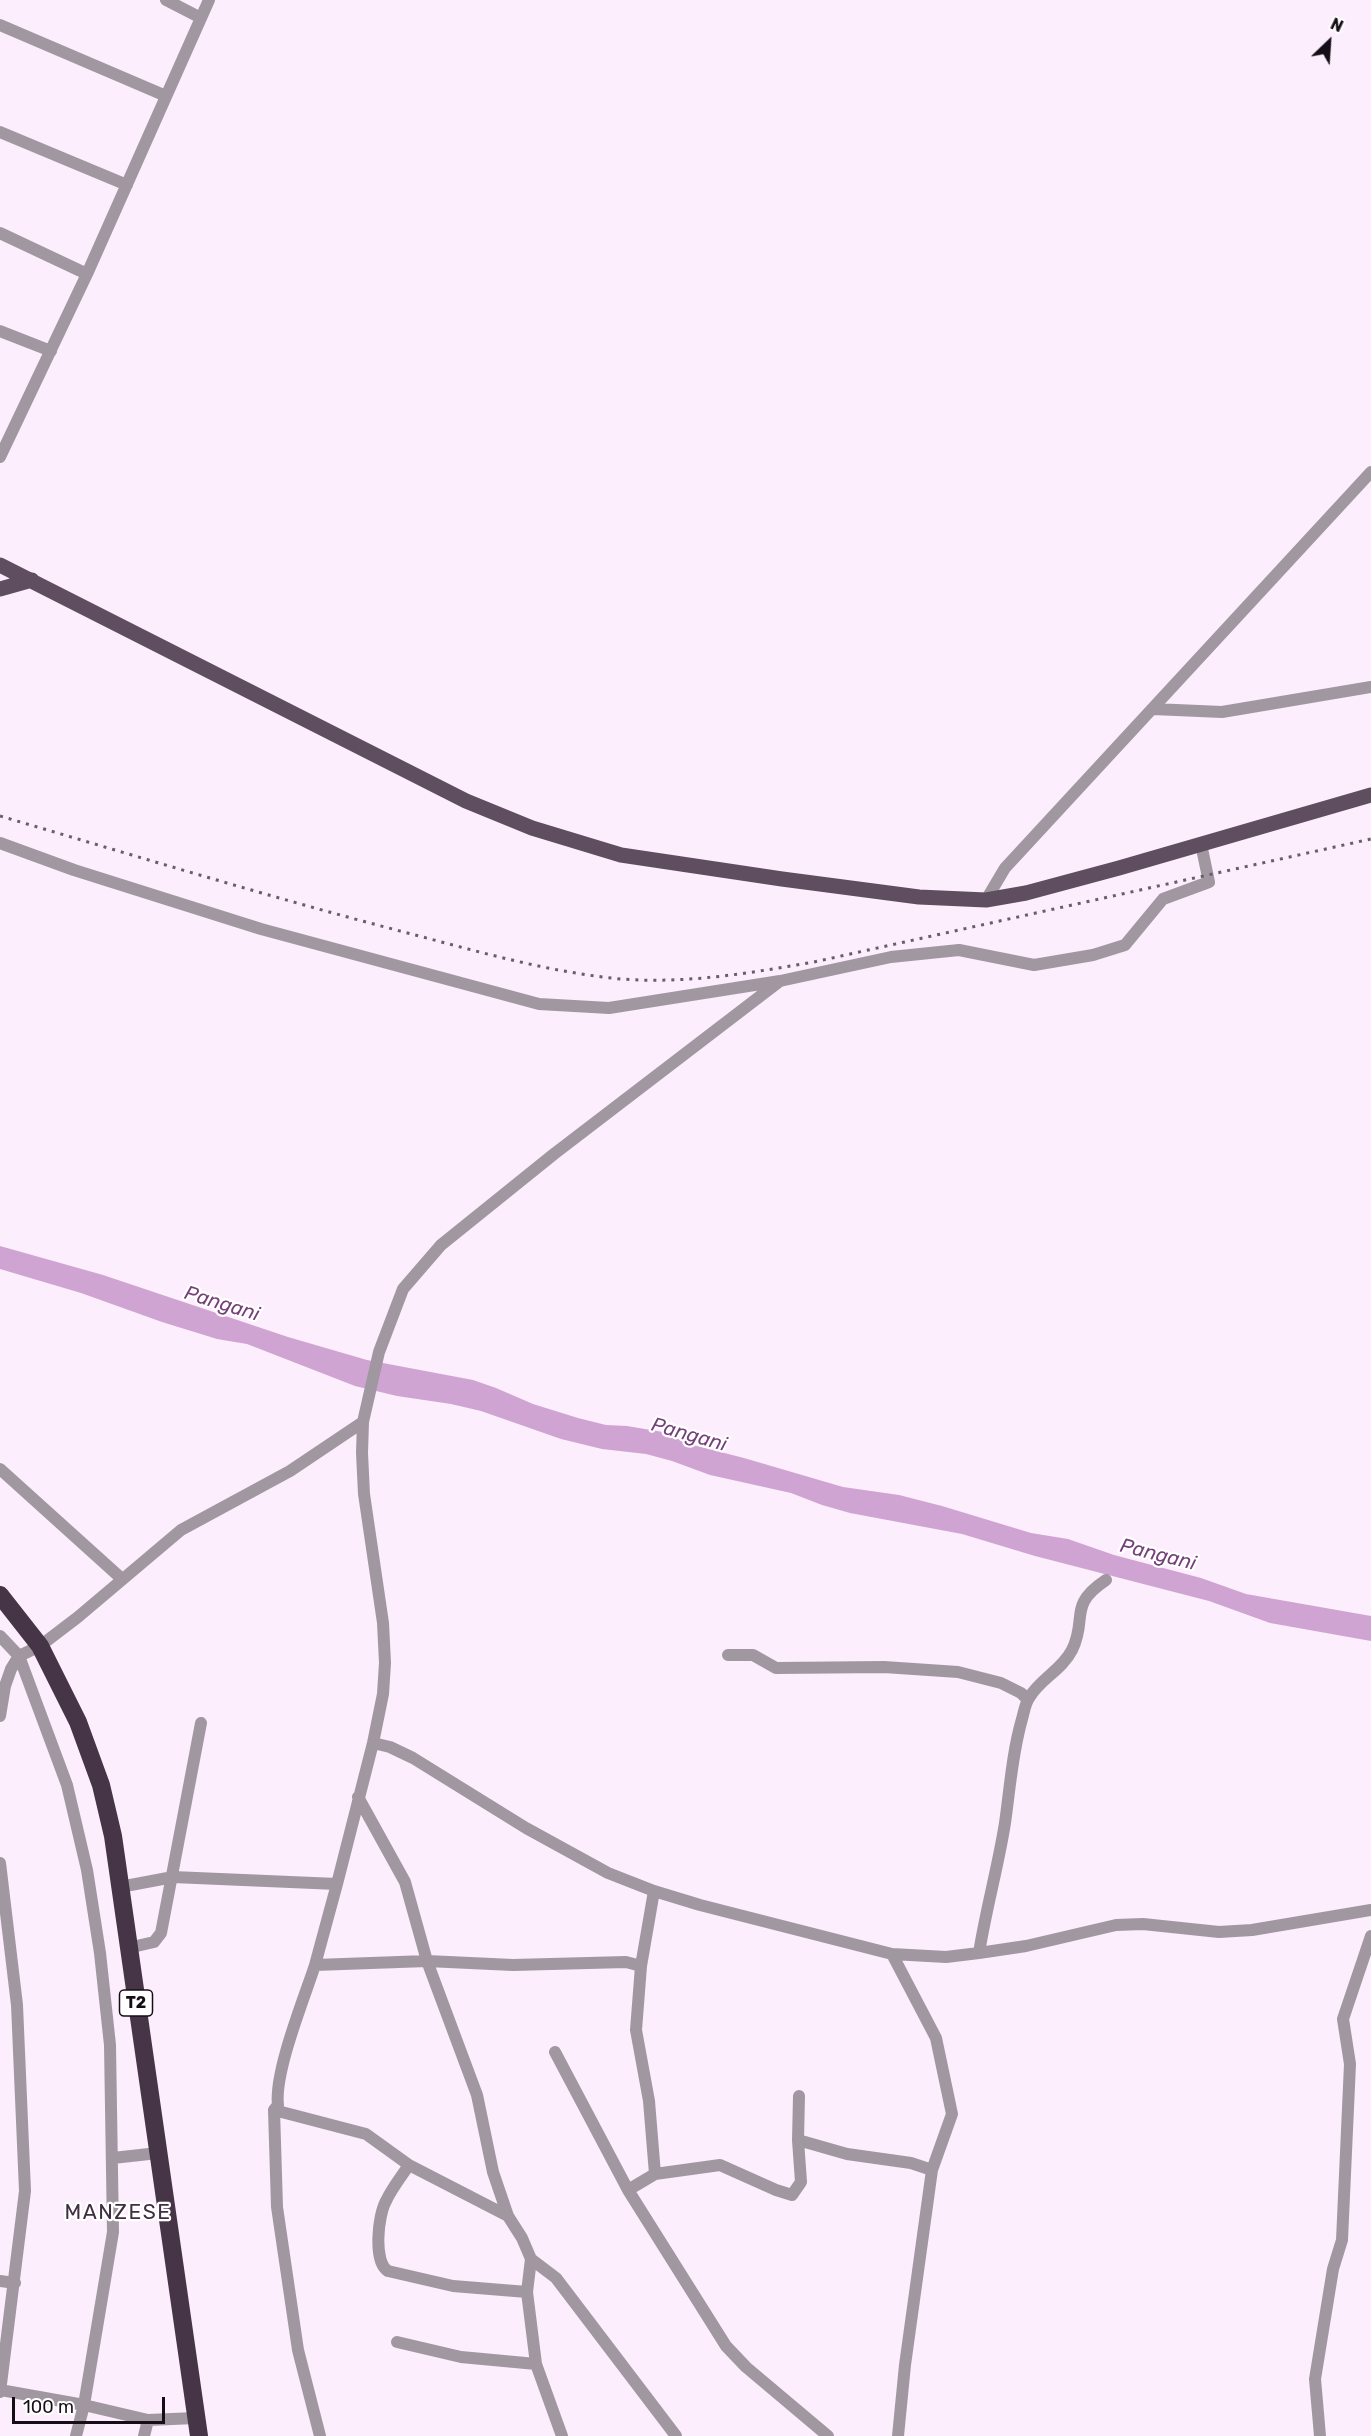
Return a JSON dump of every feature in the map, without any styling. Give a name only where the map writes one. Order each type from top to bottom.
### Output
[{"type":"highway","name":"T2","points":[[0,1595],[40,1646],[78,1722],[101,1785],[120,1887],[197,2427]]},
{"type":"main road","points":[[0,565],[466,801],[532,828],[621,855],[919,897],[986,900],[1026,893],[1371,795]]},
{"type":"main road","points":[[0,589],[32,580]]},
{"type":"street","points":[[166,0],[201,18]]},
{"type":"street","points":[[0,457],[87,274],[209,0]]},
{"type":"street","points":[[0,25],[166,96]]},
{"type":"street","points":[[0,132],[127,185]]},
{"type":"street","points":[[0,233],[87,274]]},
{"type":"street","points":[[0,331],[51,351]]},
{"type":"street","points":[[986,900],[1005,868],[1371,472]]},
{"type":"street","points":[[1152,709],[1222,712],[1371,687]]},
{"type":"street","points":[[0,843],[74,870],[261,929],[539,1004],[609,1008],[780,981],[891,957],[959,950],[1035,965],[1093,955],[1125,945],[1163,899],[1209,882],[1201,844]]},
{"type":"street","points":[[320,2436],[298,2350],[277,2207],[274,2110],[278,2104],[277,2094],[283,2066],[315,1965],[337,1884],[373,1743],[383,1694],[385,1653],[383,1623],[364,1494],[362,1453],[363,1422],[379,1352],[403,1289],[441,1245],[554,1154],[780,981]]},
{"type":"street","points":[[0,1716],[8,1678],[19,1656],[40,1646],[181,1530],[290,1471],[363,1422]]},
{"type":"street","points":[[0,1469],[122,1579]]},
{"type":"street","points":[[979,1953],[986,1907],[1005,1823],[1015,1747],[1028,1700],[1035,1689],[1059,1667],[1072,1650],[1083,1600],[1092,1589],[1106,1580]]},
{"type":"street","points":[[0,1636],[19,1656],[68,1785],[87,1870],[100,1953],[110,2045],[113,2232],[84,2405],[76,2436]]},
{"type":"street","points":[[728,1655],[753,1656],[776,1668],[874,1667],[958,1672],[1001,1683],[1021,1693],[1028,1700]]},
{"type":"street","points":[[128,1948],[154,1942],[161,1933],[201,1723]]},
{"type":"street","points":[[373,1743],[390,1747],[412,1758],[570,1854],[608,1873],[654,1891],[759,1921],[892,1954],[946,1957],[979,1953],[1026,1946],[1116,1925],[1143,1924],[1219,1932],[1252,1930],[1371,1910]]},
{"type":"street","points":[[358,1797],[405,1882],[427,1961],[477,2095],[493,2172],[508,2216],[522,2238],[531,2259],[556,2278],[676,2436]]},
{"type":"street","points":[[0,1863],[17,2005],[24,2191],[15,2283],[0,2391],[84,2405],[148,2420],[197,2427]]},
{"type":"street","points":[[120,1887],[173,1878],[337,1884]]},
{"type":"street","points":[[654,1891],[641,1966],[636,2030],[649,2101],[655,2174]]},
{"type":"street","points":[[1320,2436],[1315,2379],[1333,2269],[1342,2240],[1350,2064],[1343,2019],[1371,1936]]},
{"type":"street","points":[[892,1954],[936,2038],[952,2114],[932,2170],[905,2365],[898,2436]]},
{"type":"street","points":[[315,1965],[427,1961],[513,1965],[626,1962],[641,1966]]},
{"type":"street","points":[[555,2052],[628,2190],[726,2346],[746,2367],[828,2436]]},
{"type":"street","points":[[628,2190],[655,2174],[720,2165],[792,2195],[801,2182],[798,2140],[799,2096]]},
{"type":"street","points":[[274,2110],[366,2134],[409,2165],[508,2216]]},
{"type":"street","points":[[798,2140],[847,2154],[911,2163],[932,2170]]},
{"type":"street","points":[[113,2158],[158,2153]]},
{"type":"street","points":[[409,2165],[380,2213],[378,2258],[381,2267],[388,2271],[453,2286],[527,2292]]},
{"type":"street","points":[[531,2259],[527,2292],[536,2364],[562,2436]]},
{"type":"street","points":[[0,2281],[15,2283]]},
{"type":"street","points":[[397,2342],[461,2357],[536,2364]]},
{"type":"street","points":[[144,2436],[148,2420]]},
{"type":"shaded area","points":[[0,1246],[103,1275],[288,1337],[367,1360],[473,1380],[533,1404],[578,1418],[606,1425],[663,1432],[689,1444],[843,1487],[899,1495],[1031,1533],[1068,1539],[1114,1555],[1201,1578],[1246,1594],[1371,1616],[1371,1641],[1270,1623],[1209,1601],[1035,1556],[962,1534],[850,1513],[791,1493],[710,1475],[646,1454],[602,1449],[561,1439],[481,1411],[355,1386],[247,1344],[217,1339],[81,1293],[0,1269]]},
{"type":"railway","points":[[0,816],[300,904],[482,953],[593,976],[646,980],[694,979],[814,962],[1371,839]]},
{"type":"district","name":"MANZESE","points":[[118,2213]]},
{"type":"water label","name":"Pangani","points":[[222,1304]]},
{"type":"water label","name":"Pangani","points":[[689,1435]]},
{"type":"water label","name":"Pangani","points":[[1158,1555]]}]
